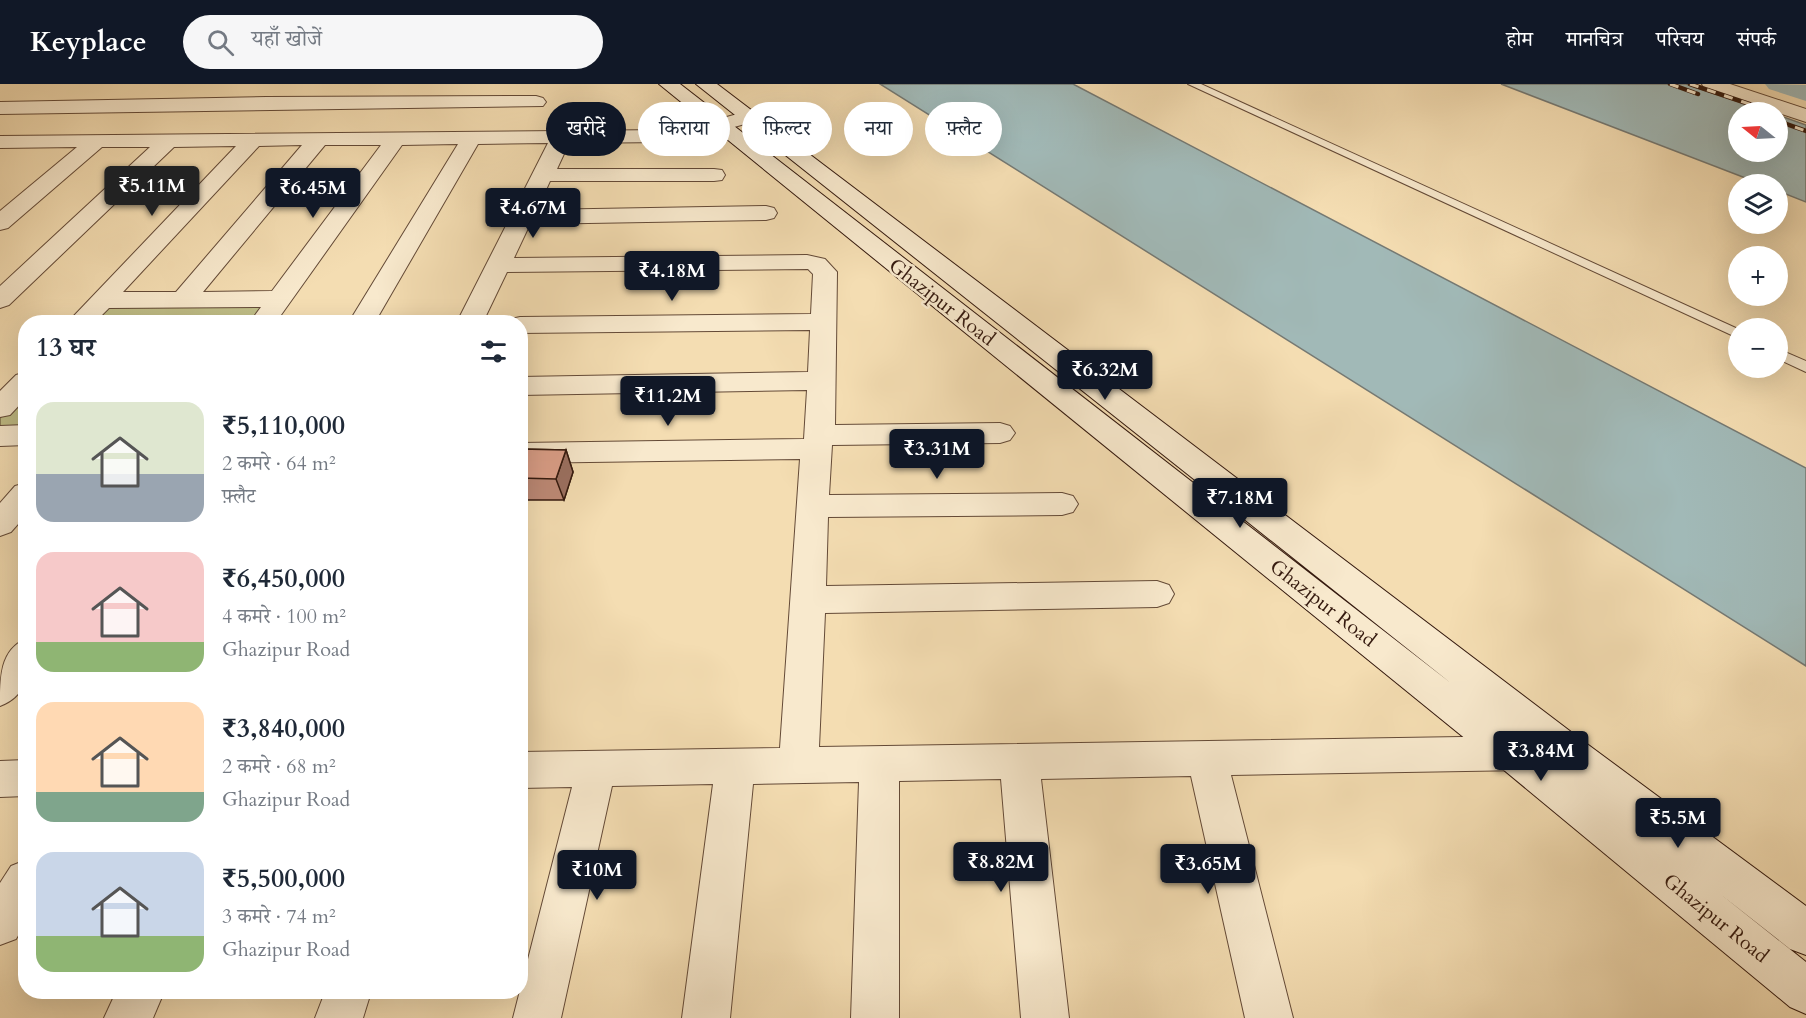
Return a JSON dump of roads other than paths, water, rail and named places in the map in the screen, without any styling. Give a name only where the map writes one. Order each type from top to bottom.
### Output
[{"type":"street","points":[[192,105],[215,84]]},
{"type":"street","points":[[88,315],[243,140],[266,103],[285,84]]},
{"type":"street","points":[[389,103],[404,84]]},
{"type":"street","points":[[457,103],[469,84]]},
{"type":"street","points":[[518,138],[545,84]]},
{"type":"street","name":"Ghazipur Road","points":[[668,84],[734,121],[1806,933]]},
{"type":"street","name":"Ghazipur Road","points":[[705,84],[734,121],[1806,991]]},
{"type":"street","points":[[1711,84],[1806,117]]},
{"type":"street","points":[[0,108],[266,103],[536,102]]},
{"type":"street","points":[[626,137],[665,136],[734,121]]},
{"type":"street","points":[[0,142],[546,138]]},
{"type":"street","points":[[269,315],[396,139]]},
{"type":"street","points":[[366,315],[471,139]]},
{"type":"street","points":[[182,301],[318,140]]},
{"type":"street","points":[[0,223],[97,141]]},
{"type":"street","points":[[0,300],[168,141]]},
{"type":"street","points":[[473,315],[551,156]]},
{"type":"street","points":[[541,175],[714,175]]},
{"type":"street","points":[[521,217],[766,213]]},
{"type":"street","points":[[498,265],[807,262],[816,264],[825,272],[818,442],[799,766]]},
{"type":"street","points":[[102,300],[280,300]]},
{"type":"street","points":[[528,325],[824,322]]},
{"type":"street","points":[[528,386],[821,381]]},
{"type":"street","points":[[0,408],[18,389]]},
{"type":"street","points":[[528,453],[1000,433]]},
{"type":"street","points":[[0,436],[18,435]]},
{"type":"street","points":[[0,524],[18,503]]},
{"type":"street","points":[[813,506],[1062,504]]},
{"type":"street","points":[[808,600],[1157,594]]},
{"type":"street","points":[[0,690],[18,665]]},
{"type":"street","points":[[528,770],[1569,753]]},
{"type":"street","points":[[1207,759],[1269,1018]]},
{"type":"street","points":[[1019,762],[1045,1018]]},
{"type":"street","points":[[875,1018],[879,765]]},
{"type":"street","points":[[706,1018],[735,767]]},
{"type":"street","points":[[537,1018],[596,769]]},
{"type":"street","points":[[0,779],[18,778]]},
{"type":"street","points":[[0,923],[18,894]]},
{"type":"street","points":[[128,1018],[138,999]]},
{"type":"street","points":[[339,1018],[346,999]]},
{"type":"lane","points":[[1192,84],[1728,329]]},
{"type":"lane","points":[[1788,358],[1806,367]]},
{"type":"water","points":[[880,84],[1073,84],[1806,468],[1806,666],[995,156],[1002,156],[1002,102],[925,102],[925,112],[913,105],[913,102],[909,102]]},
{"type":"water","points":[[1501,84],[1686,84],[1739,102],[1728,102],[1728,162],[1788,162],[1788,119],[1806,125],[1806,202],[1788,195],[1788,174],[1735,174]]},
{"type":"waterway","points":[[1778,84],[1806,93]]},
{"type":"railway","points":[[1670,84],[1698,94]]},
{"type":"railway","points":[[1690,84],[1743,102]]},
{"type":"railway","points":[[1788,125],[1806,131]]}]
